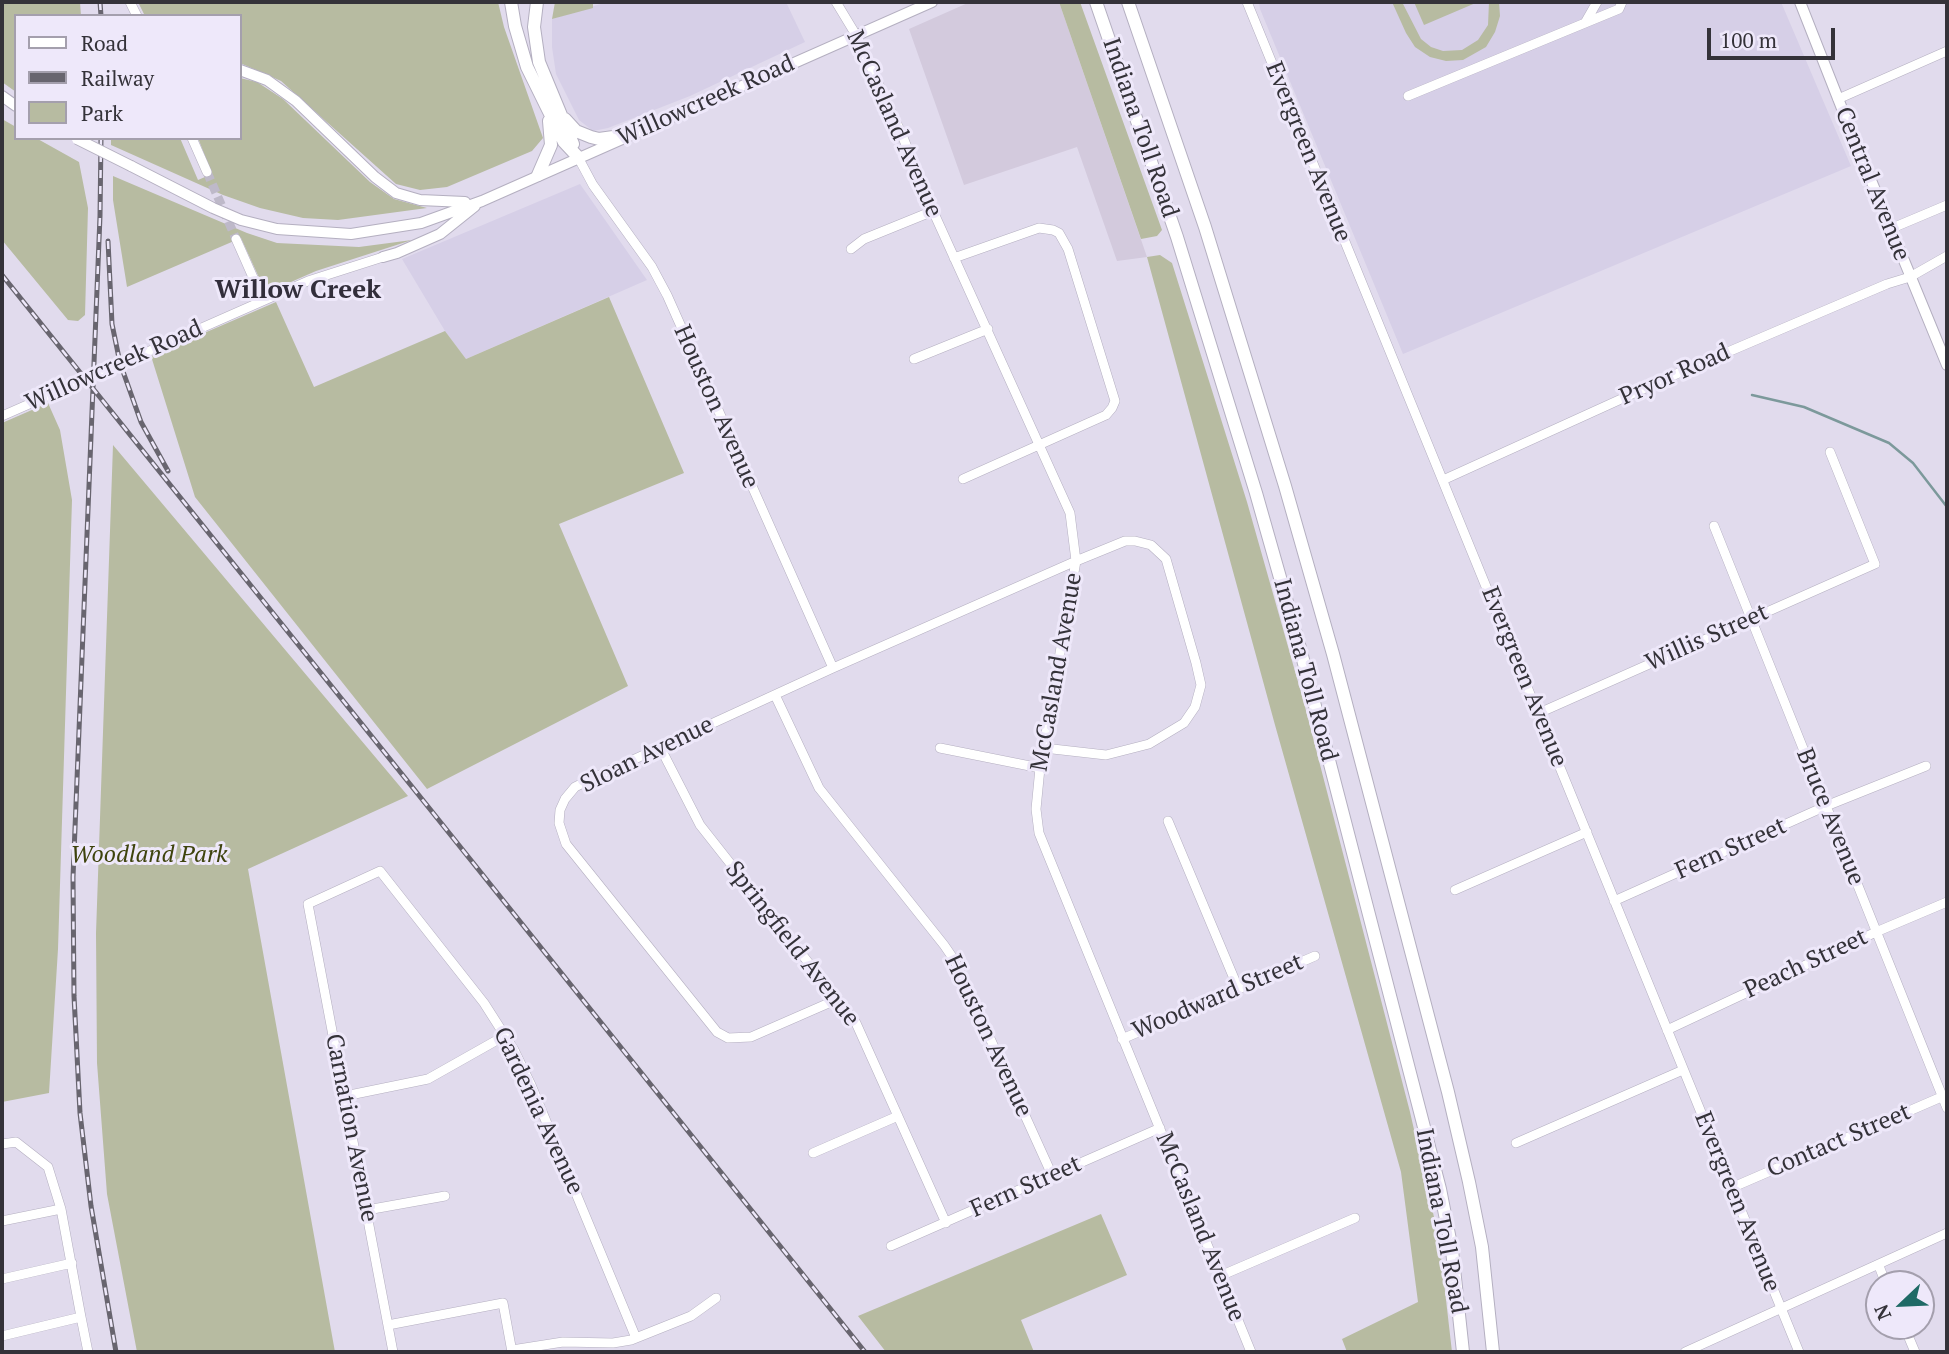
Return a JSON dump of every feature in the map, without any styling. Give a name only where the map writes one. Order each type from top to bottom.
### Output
[{"type":"highway","points":[[511,2],[521,47],[578,157]]},
{"type":"highway","points":[[531,2],[539,62],[551,107],[551,145],[538,175]]},
{"type":"highway","points":[[534,27],[537,2]]},
{"type":"highway","name":"Indiana Toll Road","points":[[1096,2],[1177,237],[1256,493],[1303,661],[1440,1189],[1452,1250],[1463,1352]]},
{"type":"highway","name":"Indiana Toll Road","points":[[1128,2],[1205,227],[1285,486],[1333,654],[1445,1079],[1469,1182],[1482,1247],[1493,1352]]},
{"type":"highway","points":[[551,107],[585,135],[598,139],[628,135]]},
{"type":"main road","name":"Willowcreek Road","points":[[482,201],[932,2]]},
{"type":"main road","name":"Central Avenue","points":[[1800,2],[1947,365]]},
{"type":"main road","points":[[242,71],[267,80],[296,101],[375,177],[396,193],[420,200],[456,204],[482,201]]},
{"type":"main road","points":[[78,140],[241,220],[291,230],[351,234],[387,230],[421,223],[482,201]]},
{"type":"main road","points":[[383,257],[440,234],[482,201]]},
{"type":"street","name":"McCasland Avenue","points":[[836,2],[856,35],[902,135],[933,211],[1070,513],[1076,561],[1040,768],[1036,809],[1039,833],[1251,1352]]},
{"type":"street","name":"Evergreen Avenue","points":[[1247,2],[1798,1352]]},
{"type":"street","points":[[1586,23],[1597,2]]},
{"type":"street","points":[[1408,96],[1619,9],[1622,2]]},
{"type":"street","points":[[1838,99],[1947,51]]},
{"type":"street","points":[[193,140],[207,172]]},
{"type":"street","name":"Houston Avenue","points":[[578,157],[593,186],[652,267],[667,295],[833,668]]},
{"type":"street","points":[[1890,229],[1947,205]]},
{"type":"street","points":[[852,249],[864,239],[933,211]]},
{"type":"street","points":[[954,258],[1040,228],[1053,230],[1065,240],[1115,401],[1106,415],[962,478]]},
{"type":"street","points":[[236,239],[263,300]]},
{"type":"street","name":"Pryor Road","points":[[1443,480],[1674,375],[1910,277],[1947,256]]},
{"type":"street","name":"Willowcreek Road","points":[[2,416],[330,272],[383,257]]},
{"type":"street","points":[[914,359],[988,329]]},
{"type":"street","name":"Willis Street","points":[[1539,713],[1875,564],[1830,452]]},
{"type":"street","name":"Bruce Avenue","points":[[1713,526],[1945,1096],[1947,1108]]},
{"type":"street","name":"Sloan Avenue","points":[[838,999],[751,1037],[728,1038],[717,1032],[566,844],[559,823],[560,810],[565,799],[575,787],[660,747],[1076,561],[1125,541],[1151,545],[1162,554],[1168,566],[1201,685],[1195,706],[1184,723],[1149,744],[1106,755],[1044,748]]},
{"type":"street","name":"Houston Avenue","points":[[775,695],[819,788],[955,961],[1052,1175]]},
{"type":"street","name":"Springfield Avenue","points":[[660,747],[699,825],[856,1023],[946,1223]]},
{"type":"street","points":[[940,748],[1040,768]]},
{"type":"street","name":"Fern Street","points":[[1614,901],[1826,806],[1926,766]]},
{"type":"street","points":[[1168,821],[1238,988]]},
{"type":"street","points":[[1455,890],[1587,832]]},
{"type":"street","name":"Carnation Avenue","points":[[380,871],[308,904],[393,1352]]},
{"type":"street","name":"Gardenia Avenue","points":[[380,871],[506,1035],[531,1085],[636,1338]]},
{"type":"street","name":"Peach Street","points":[[1667,1030],[1876,932],[1947,902]]},
{"type":"street","name":"Woodward Street","points":[[1122,1038],[1315,956]]},
{"type":"street","points":[[345,1096],[428,1079],[506,1035]]},
{"type":"street","points":[[1516,1143],[1683,1070]]},
{"type":"street","name":"Contact Street","points":[[1731,1188],[1945,1096]]},
{"type":"street","points":[[813,1153],[898,1116]]},
{"type":"street","name":"Fern Street","points":[[891,1246],[1160,1128]]},
{"type":"street","points":[[2,1144],[16,1142],[48,1167],[61,1209],[88,1352]]},
{"type":"street","points":[[367,1210],[445,1196]]},
{"type":"street","points":[[2,1221],[61,1209]]},
{"type":"street","points":[[1220,1276],[1354,1217]]},
{"type":"street","points":[[1685,1352],[1947,1233]]},
{"type":"street","points":[[2,1279],[72,1263]]},
{"type":"street","points":[[1879,1266],[1881,1270]]},
{"type":"street","points":[[388,1325],[503,1303],[512,1351],[553,1343],[612,1343],[636,1338],[691,1316],[716,1297]]},
{"type":"street","points":[[2,1336],[80,1312]]},
{"type":"shaded area","points":[[607,2],[786,2],[805,42],[690,96],[608,128],[593,131],[579,120],[556,74],[552,19]]},
{"type":"shaded area","points":[[970,2],[1059,2],[1147,257],[1117,261],[1077,147],[964,185],[909,29]]},
{"type":"shaded area","points":[[1259,2],[1781,2],[1851,166],[1403,354]]},
{"type":"shaded area","points":[[580,184],[647,280],[466,359],[445,331],[402,259]]},
{"type":"green space","points":[[2,2],[80,2],[81,14],[14,14],[14,91],[2,82]]},
{"type":"green space","points":[[138,2],[498,2],[504,27],[543,138],[532,151],[447,187],[420,190],[396,184],[281,81],[242,64],[242,14],[144,14]]},
{"type":"green space","points":[[555,2],[593,2],[593,8],[552,19]]},
{"type":"green space","points":[[1059,2],[1080,2],[1162,230],[1157,236],[1141,239]]},
{"type":"green space","points":[[1392,2],[1402,2],[1421,39],[1431,47],[1443,51],[1462,50],[1478,40],[1488,25],[1489,2],[1499,2],[1500,16],[1486,47],[1463,60],[1446,61],[1430,57],[1415,47]]},
{"type":"green space","points":[[1414,2],[1478,2],[1424,25]]},
{"type":"green space","points":[[242,78],[257,82],[283,99],[370,182],[394,199],[427,208],[338,220],[303,218],[260,208],[223,195],[111,145],[111,140],[181,140],[198,180],[212,174],[199,140],[242,140]]},
{"type":"green space","points":[[2,119],[14,126],[14,140],[40,140],[79,162],[88,208],[85,315],[78,321],[68,320],[2,240]]},
{"type":"green space","points":[[113,176],[277,243],[359,247],[412,240],[316,271],[266,293],[241,238],[127,287],[113,200]]},
{"type":"green space","points":[[1160,255],[1172,263],[1247,502],[1304,703],[1410,1112],[1439,1239],[1452,1352],[1347,1352],[1342,1339],[1418,1302],[1401,1172],[1147,257]]},
{"type":"green space","points":[[609,297],[684,473],[559,524],[628,686],[427,789],[195,497],[151,356],[276,302],[314,387],[445,331],[466,359]]},
{"type":"green space","name":"Woodland Park","points":[[48,403],[60,430],[72,500],[58,949],[49,1093],[2,1102],[2,423]]},
{"type":"green space","points":[[113,445],[408,796],[248,869],[335,1352],[137,1352],[107,1194],[97,1063],[96,933]]},
{"type":"green space","points":[[1101,1214],[1127,1275],[1021,1320],[1034,1352],[886,1352],[858,1316]]},
{"type":"waterway","points":[[1752,395],[1804,407],[1889,443],[1913,463],[1947,507]]},
{"type":"tunnel","points":[[207,172],[236,239]]},
{"type":"railway","points":[[100,2],[101,14]]},
{"type":"railway","points":[[101,140],[73,877],[74,996],[80,1113],[91,1206],[116,1352]]},
{"type":"railway","points":[[108,241],[112,324],[120,363],[141,422],[168,471]]},
{"type":"railway","points":[[2,275],[865,1352]]},
{"type":"district","name":"Willow Creek","points":[[298,291]]}]
